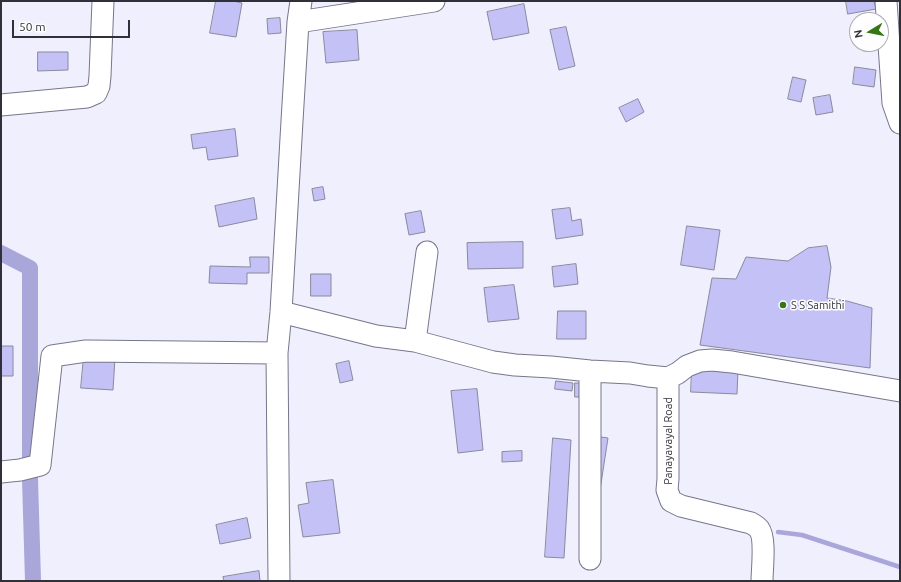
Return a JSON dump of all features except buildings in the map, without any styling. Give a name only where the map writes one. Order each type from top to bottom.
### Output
[{"type":"street","points":[[1,105],[87,97],[96,94],[100,76],[103,1]]},
{"type":"street","points":[[279,581],[277,353],[281,312],[298,22],[301,1]]},
{"type":"street","points":[[298,22],[434,1]]},
{"type":"street","points":[[886,1],[893,103],[900,123]]},
{"type":"street","points":[[415,341],[427,252]]},
{"type":"street","points":[[281,312],[376,336],[415,341],[493,362],[515,365],[624,372],[668,378],[687,366],[700,361],[712,360],[732,362],[900,391]]},
{"type":"street","points":[[1,472],[20,470],[40,465],[52,356],[86,351],[277,353]]},
{"type":"street","points":[[590,371],[590,559]]},
{"type":"street","name":"Panayavayal Road","points":[[668,378],[668,490],[671,501],[681,506],[751,523],[759,529],[763,547],[762,581]]},
{"type":"waterway","points":[[1,253],[30,268],[30,479],[33,581]]},
{"type":"waterway","points":[[778,532],[802,535],[900,567]]},
{"type":"place","name":"S S Samithi","points":[[783,305]]}]
